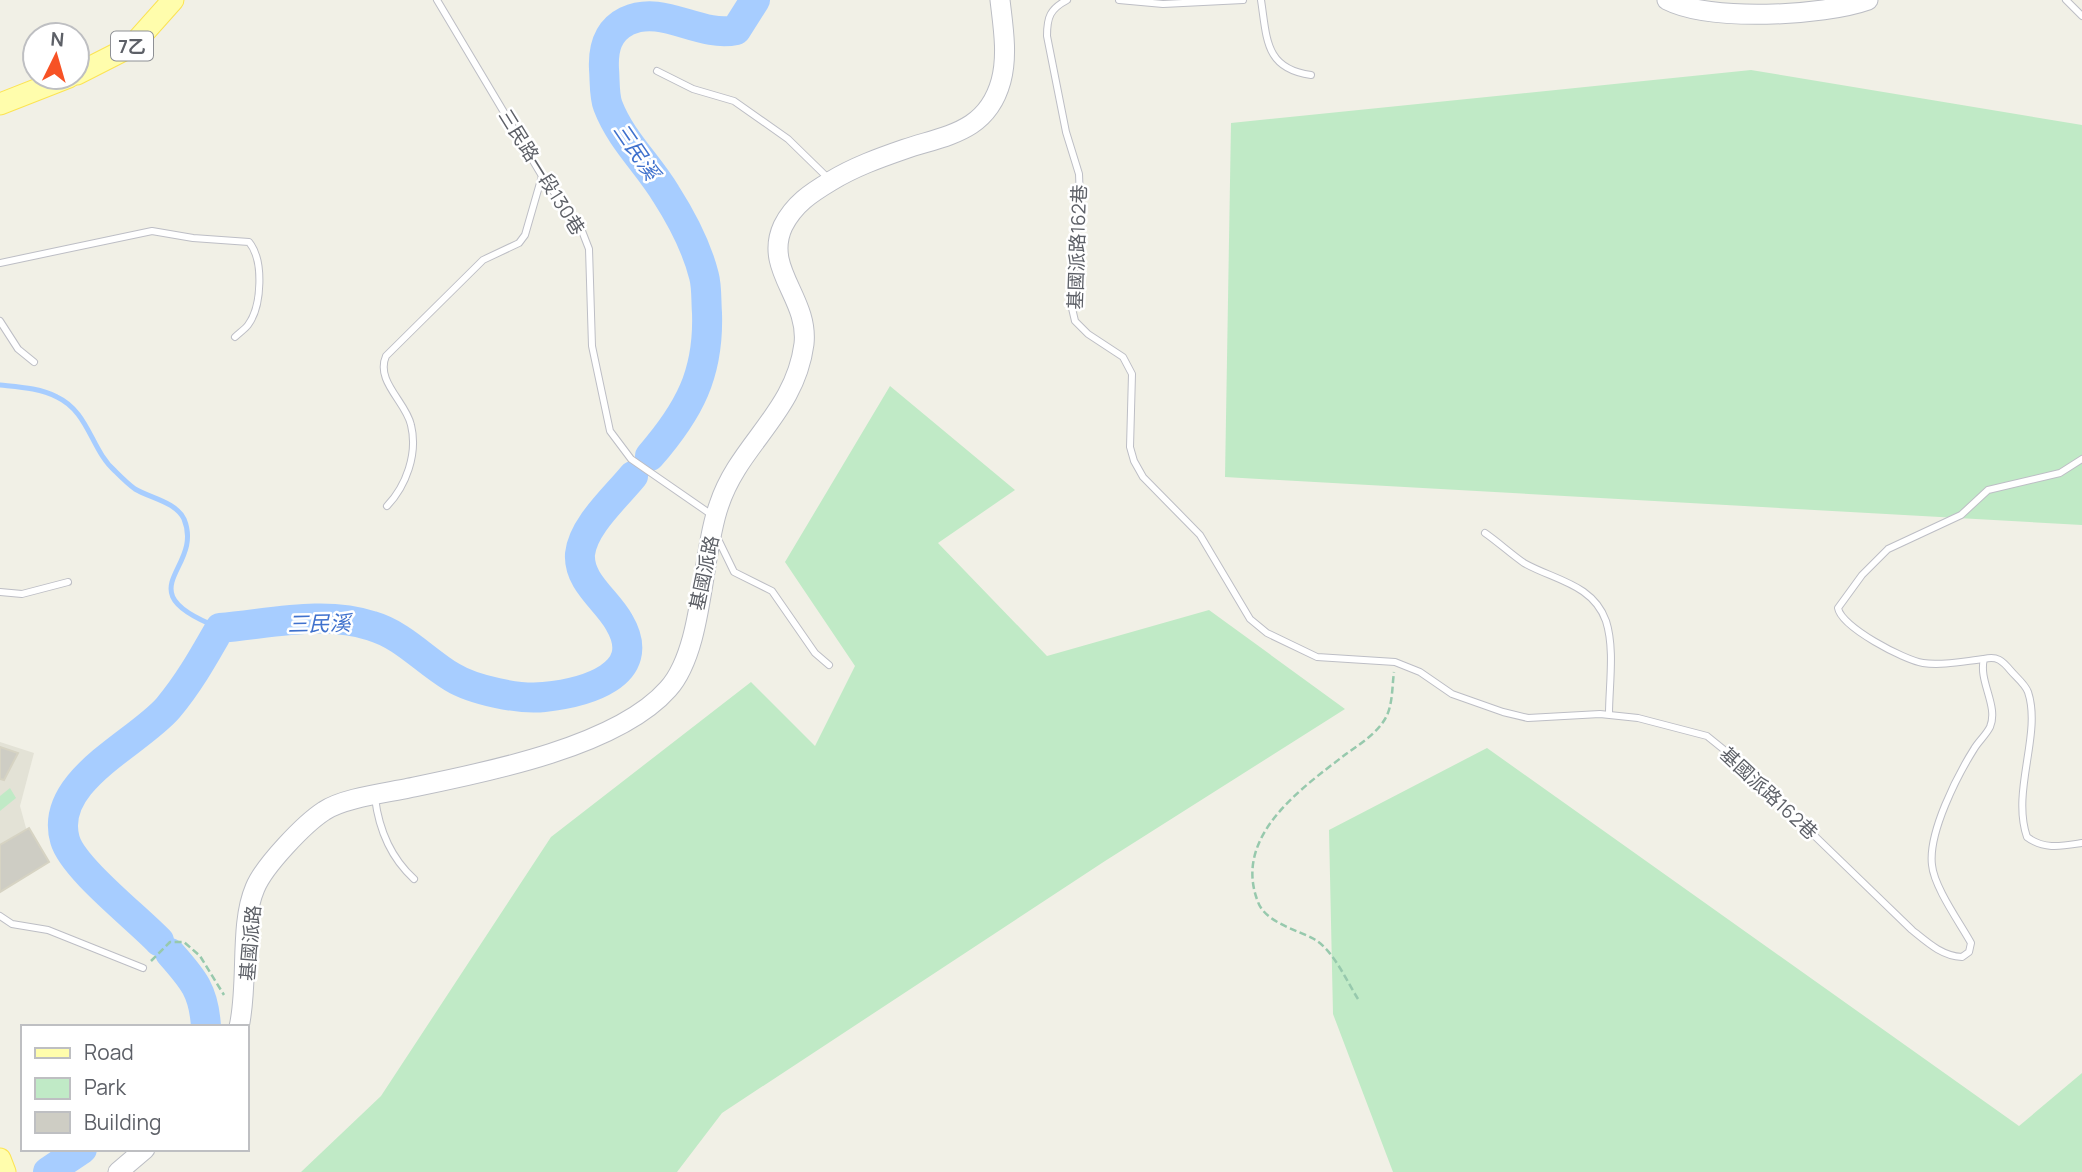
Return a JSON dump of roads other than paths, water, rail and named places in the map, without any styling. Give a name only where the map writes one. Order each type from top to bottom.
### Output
[{"type":"main road","name":"7乙","points":[[91,67],[132,46],[173,0]]},
{"type":"main road","points":[[0,104],[33,91]]},
{"type":"main road","points":[[0,1159],[5,1172]]},
{"type":"street","name":"基國派路","points":[[239,1025],[245,1002],[249,917],[255,887],[296,837],[326,810],[374,795],[484,773],[566,749],[628,720],[669,689],[685,659],[714,523],[732,472],[772,423],[796,382],[804,342],[803,312],[776,259],[778,240],[784,223],[803,198],[853,168],[909,148],[947,139],[974,125],[994,98],[1002,79],[1004,44],[1000,0]]},
{"type":"street","points":[[1667,0],[1711,13],[1749,14],[1852,6],[1868,0]]},
{"type":"street","points":[[118,1172],[143,1151]]},
{"type":"lane","name":"三民路一段130巷","points":[[437,0],[542,176],[575,221],[589,249],[592,346],[610,431],[631,459],[714,523]]},
{"type":"lane","name":"基國派路162巷","points":[[1067,0],[1053,8],[1047,21],[1047,36],[1066,132],[1079,174],[1080,199],[1070,303],[1075,321],[1123,358],[1132,374],[1130,447],[1143,477],[1200,535],[1250,619],[1267,633],[1317,657],[1395,662],[1420,672],[1452,694],[1503,712],[1548,718],[1609,714],[1638,718],[1707,736],[1733,757],[1912,930],[1935,948],[1952,956],[1962,957],[1969,952],[1971,943],[1932,866],[1934,845],[1947,802],[1974,749],[1990,728],[1993,716],[1981,671],[1984,659]]},
{"type":"lane","points":[[1119,0],[1163,4],[1243,0]]},
{"type":"lane","points":[[1261,0],[1267,39],[1279,64],[1290,72],[1311,75]]},
{"type":"lane","points":[[2066,0],[2082,16]]},
{"type":"lane","points":[[656,71],[693,89],[734,101],[788,139],[831,181]]},
{"type":"lane","points":[[387,506],[403,489],[412,441],[411,426],[384,375],[382,365],[386,356],[483,260],[519,243],[525,235],[542,176]]},
{"type":"lane","points":[[0,263],[152,230],[193,238],[249,242],[257,257],[258,284],[248,325],[235,337]]},
{"type":"lane","points":[[0,321],[18,349],[34,362]]},
{"type":"lane","points":[[2082,458],[2060,473],[1988,490],[1961,515],[1888,549],[1862,575],[1838,608],[1840,616],[1849,624],[1907,659],[1925,663],[1994,657],[2003,661],[2028,690],[2031,715],[2022,809],[2027,837],[2037,844],[2055,847],[2082,843]]},
{"type":"lane","points":[[714,523],[734,572],[772,591],[815,653],[829,665]]},
{"type":"lane","points":[[1485,533],[1524,562],[1570,582],[1588,596],[1605,620],[1609,640],[1609,714]]},
{"type":"lane","points":[[0,592],[22,594],[68,582]]},
{"type":"lane","points":[[374,795],[382,832],[389,848],[401,868],[414,879]]},
{"type":"lane","points":[[0,916],[12,924],[48,930],[143,968]]},
{"type":"waterway","name":"三民溪","points":[[650,456],[686,407],[700,373],[707,335],[706,285],[697,255],[678,213],[613,118],[605,93],[604,54],[611,35],[627,21],[654,16],[708,30],[736,30],[755,0]]},
{"type":"waterway","points":[[0,385],[44,392],[68,404],[83,421],[100,453],[120,476],[135,489],[169,504],[180,513],[188,537],[171,590],[176,602],[191,614],[220,628]]},
{"type":"waterway","name":"三民溪","points":[[159,941],[80,864],[65,840],[63,819],[70,800],[82,782],[168,708],[220,628],[296,620],[354,621],[383,630],[452,677],[484,690],[534,698],[560,695],[593,686],[620,668],[626,656],[627,641],[614,614],[588,582],[580,554],[593,523],[633,476]]},
{"type":"waterway","name":"三民溪","points":[[170,953],[196,986],[203,1004],[206,1025]]},
{"type":"waterway","name":"三民溪","points":[[48,1172],[79,1151]]}]
